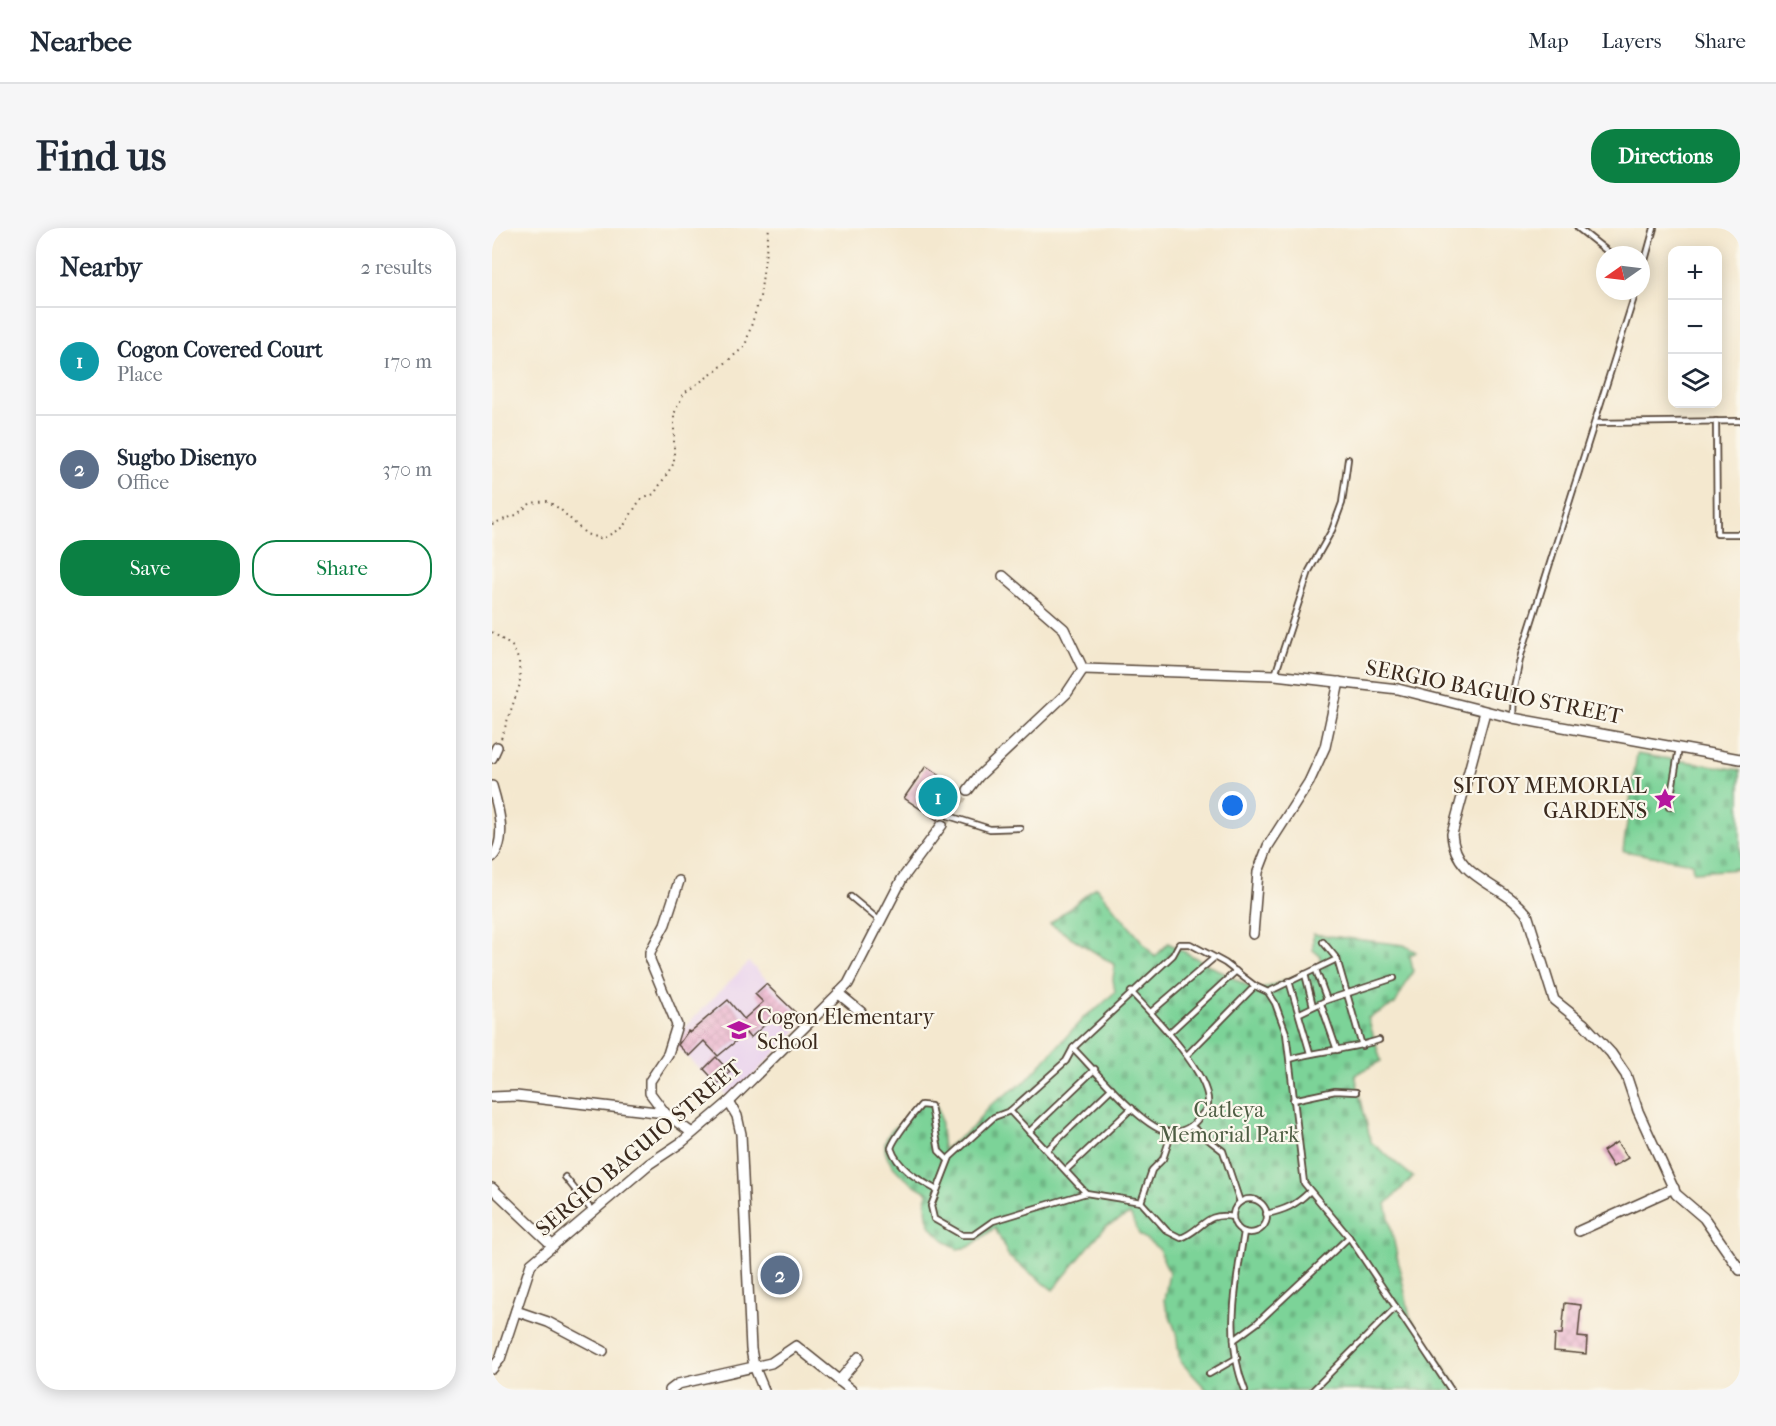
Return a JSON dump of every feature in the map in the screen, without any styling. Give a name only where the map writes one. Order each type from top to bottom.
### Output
[{"type":"street","points":[[968,790],[978,777],[1067,693],[1083,669],[1064,629],[1004,576]]},
{"type":"street","name":"SERGIO BAGUIO STREET","points":[[1083,669],[1275,675],[1398,688],[1513,718],[1740,759]]},
{"type":"street","points":[[1253,934],[1258,873],[1268,846],[1309,782],[1325,747],[1339,682]]},
{"type":"street","points":[[1485,712],[1452,834],[1453,849],[1471,872],[1497,891],[1519,903],[1527,914],[1554,1000],[1584,1024],[1611,1053],[1626,1076],[1638,1112],[1674,1188],[1686,1204],[1704,1218],[1740,1270]]},
{"type":"street","points":[[492,758],[497,747]]},
{"type":"street","points":[[492,786],[500,833],[499,848],[492,857]]},
{"type":"street","name":"SERGIO BAGUIO STREET","points":[[492,1369],[500,1359],[531,1264],[649,1164],[692,1133],[729,1102],[839,994],[848,984],[902,879],[942,825]]},
{"type":"street","points":[[679,881],[665,924],[650,952],[650,960],[677,1025],[668,1054],[650,1081],[650,1093],[665,1113],[692,1133]]},
{"type":"street","points":[[839,994],[861,1012]]},
{"type":"street","points":[[492,1097],[516,1096],[665,1113]]},
{"type":"street","points":[[729,1102],[737,1116],[741,1134],[754,1366],[764,1390]]},
{"type":"street","points":[[492,1188],[554,1246]]},
{"type":"street","points":[[1579,1231],[1674,1188]]},
{"type":"street","points":[[516,1311],[548,1322],[603,1351]]},
{"type":"street","points":[[670,1390],[678,1384],[712,1379],[771,1363],[796,1346],[851,1390]]},
{"type":"street","points":[[839,1381],[859,1357]]},
{"type":"lane","points":[[1578,228],[1601,246]]},
{"type":"lane","points":[[1649,246],[1654,228]]},
{"type":"lane","points":[[1513,718],[1514,687],[1519,663],[1633,300]]},
{"type":"lane","points":[[1716,421],[1717,534],[1740,534]]},
{"type":"lane","points":[[1595,423],[1740,421]]},
{"type":"lane","points":[[1275,675],[1309,572],[1332,531],[1342,503],[1348,459]]},
{"type":"lane","points":[[1669,807],[1679,748]]},
{"type":"lane","points":[[949,816],[990,829],[1020,828]]},
{"type":"lane","points":[[851,897],[880,921]]},
{"type":"lane","points":[[1323,942],[1337,959],[1362,1046]]},
{"type":"lane","points":[[1233,1217],[1220,1214],[1207,1219],[1181,1238],[1167,1231],[1142,1202],[1086,1193],[1002,1218],[973,1235],[962,1235],[934,1219],[931,1206],[948,1160],[994,1118],[1010,1112],[1066,1060],[1073,1048],[1173,955],[1179,944],[1190,944],[1236,971],[1255,986],[1269,992],[1285,1024],[1302,1177],[1309,1192],[1349,1238],[1451,1390]]},
{"type":"lane","points":[[1150,1012],[1214,958]]},
{"type":"lane","points":[[1269,992],[1337,959]]},
{"type":"lane","points":[[1316,970],[1327,1000]]},
{"type":"lane","points":[[1169,1033],[1236,971]]},
{"type":"lane","points":[[1305,974],[1313,1006]]},
{"type":"lane","points":[[1300,1013],[1327,1000],[1394,978]]},
{"type":"lane","points":[[1289,981],[1310,1053]]},
{"type":"lane","points":[[1187,1055],[1255,986]]},
{"type":"lane","points":[[1073,1048],[1151,1124],[1172,1132],[1191,1126],[1206,1109],[1208,1103],[1187,1055],[1131,992]]},
{"type":"lane","points":[[1321,1004],[1337,1050]]},
{"type":"lane","points":[[1290,1059],[1310,1053],[1362,1046],[1379,1040]]},
{"type":"lane","points":[[1029,1132],[1095,1069]]},
{"type":"lane","points":[[1047,1150],[1112,1088]]},
{"type":"lane","points":[[1293,1100],[1335,1091],[1356,1092]]},
{"type":"lane","points":[[937,1190],[914,1177],[900,1164],[891,1148],[894,1138],[921,1105],[931,1106],[939,1151],[948,1160]]},
{"type":"lane","points":[[1066,1170],[1132,1108]]},
{"type":"lane","points":[[1010,1112],[1086,1193]]},
{"type":"lane","points":[[1191,1126],[1223,1151],[1240,1202]]},
{"type":"lane","points":[[1142,1202],[1152,1170],[1163,1159],[1172,1132]]},
{"type":"lane","points":[[565,1177],[593,1212]]},
{"type":"lane","points":[[1266,1214],[1292,1207],[1309,1192]]},
{"type":"lane","points":[[1248,1199],[1257,1201],[1266,1214],[1265,1223],[1260,1230],[1252,1233],[1238,1229],[1233,1217],[1235,1208],[1240,1202],[1248,1199]]},
{"type":"lane","points":[[1244,1232],[1233,1297],[1234,1340],[1245,1390]]},
{"type":"lane","points":[[1234,1340],[1257,1323],[1349,1238]]},
{"type":"lane","points":[[1313,1390],[1396,1307]]},
{"type":"lane","points":[[1209,1374],[1237,1358]]},
{"type":"path","points":[[492,524],[516,515],[531,503],[548,501],[560,509],[586,534],[602,539],[623,527],[640,500],[654,494],[674,463],[674,414],[684,393],[716,371],[745,346],[760,297],[769,228]]},
{"type":"path","points":[[492,632],[513,647],[519,661],[520,676],[508,724],[497,747]]},
{"type":"shaded area","name":"Cogon Elementary School","points":[[749,962],[807,1020],[730,1099],[671,1041]]},
{"type":"green space","points":[[1637,754],[1740,770],[1740,869],[1693,872],[1692,863],[1623,851]]},
{"type":"green space","name":"Catleya Memorial Park","points":[[1096,887],[1155,957],[1168,943],[1257,991],[1316,969],[1321,964],[1320,956],[1313,950],[1313,934],[1404,945],[1416,952],[1410,956],[1413,971],[1395,1004],[1368,1018],[1381,1061],[1355,1075],[1371,1142],[1413,1177],[1386,1204],[1410,1317],[1460,1390],[1207,1390],[1180,1361],[1176,1332],[1164,1301],[1169,1273],[1159,1249],[1139,1234],[1130,1214],[1105,1227],[1053,1290],[1009,1257],[995,1228],[969,1247],[957,1249],[935,1232],[926,1212],[927,1192],[894,1168],[885,1150],[886,1141],[891,1131],[918,1105],[930,1101],[935,1102],[940,1114],[943,1150],[972,1128],[989,1106],[1027,1080],[1086,1015],[1098,1008],[1115,992],[1113,979],[1115,965],[1050,924]]},
{"type":"building","points":[[926,766],[960,789],[937,820],[904,798]]},
{"type":"building","points":[[766,984],[799,1016],[788,1027],[776,1015],[750,1038],[746,1033],[718,1056],[704,1041],[689,1056],[678,1045],[688,1031],[690,1032],[728,1000],[744,1019],[763,1002],[755,994]]},
{"type":"building","points":[[716,1057],[730,1072],[718,1084],[704,1069]]},
{"type":"building","points":[[1617,1142],[1628,1158],[1613,1167],[1603,1151]]},
{"type":"building","points":[[777,1261],[794,1272],[784,1289],[766,1277]]},
{"type":"building","points":[[1565,1303],[1581,1305],[1578,1337],[1587,1338],[1586,1354],[1554,1351],[1555,1334],[1562,1334]]},
{"type":"tunnel","points":[[942,825],[968,790]]},
{"type":"place","name":"Cogon Covered Court","points":[[938,797]]},
{"type":"place","name":"SITOY MEMORIAL GARDENS","points":[[1665,799]]},
{"type":"place","name":"Cogon Elementary School","points":[[739,1030]]},
{"type":"place","name":"Sugbo Disenyo","points":[[780,1275]]}]
